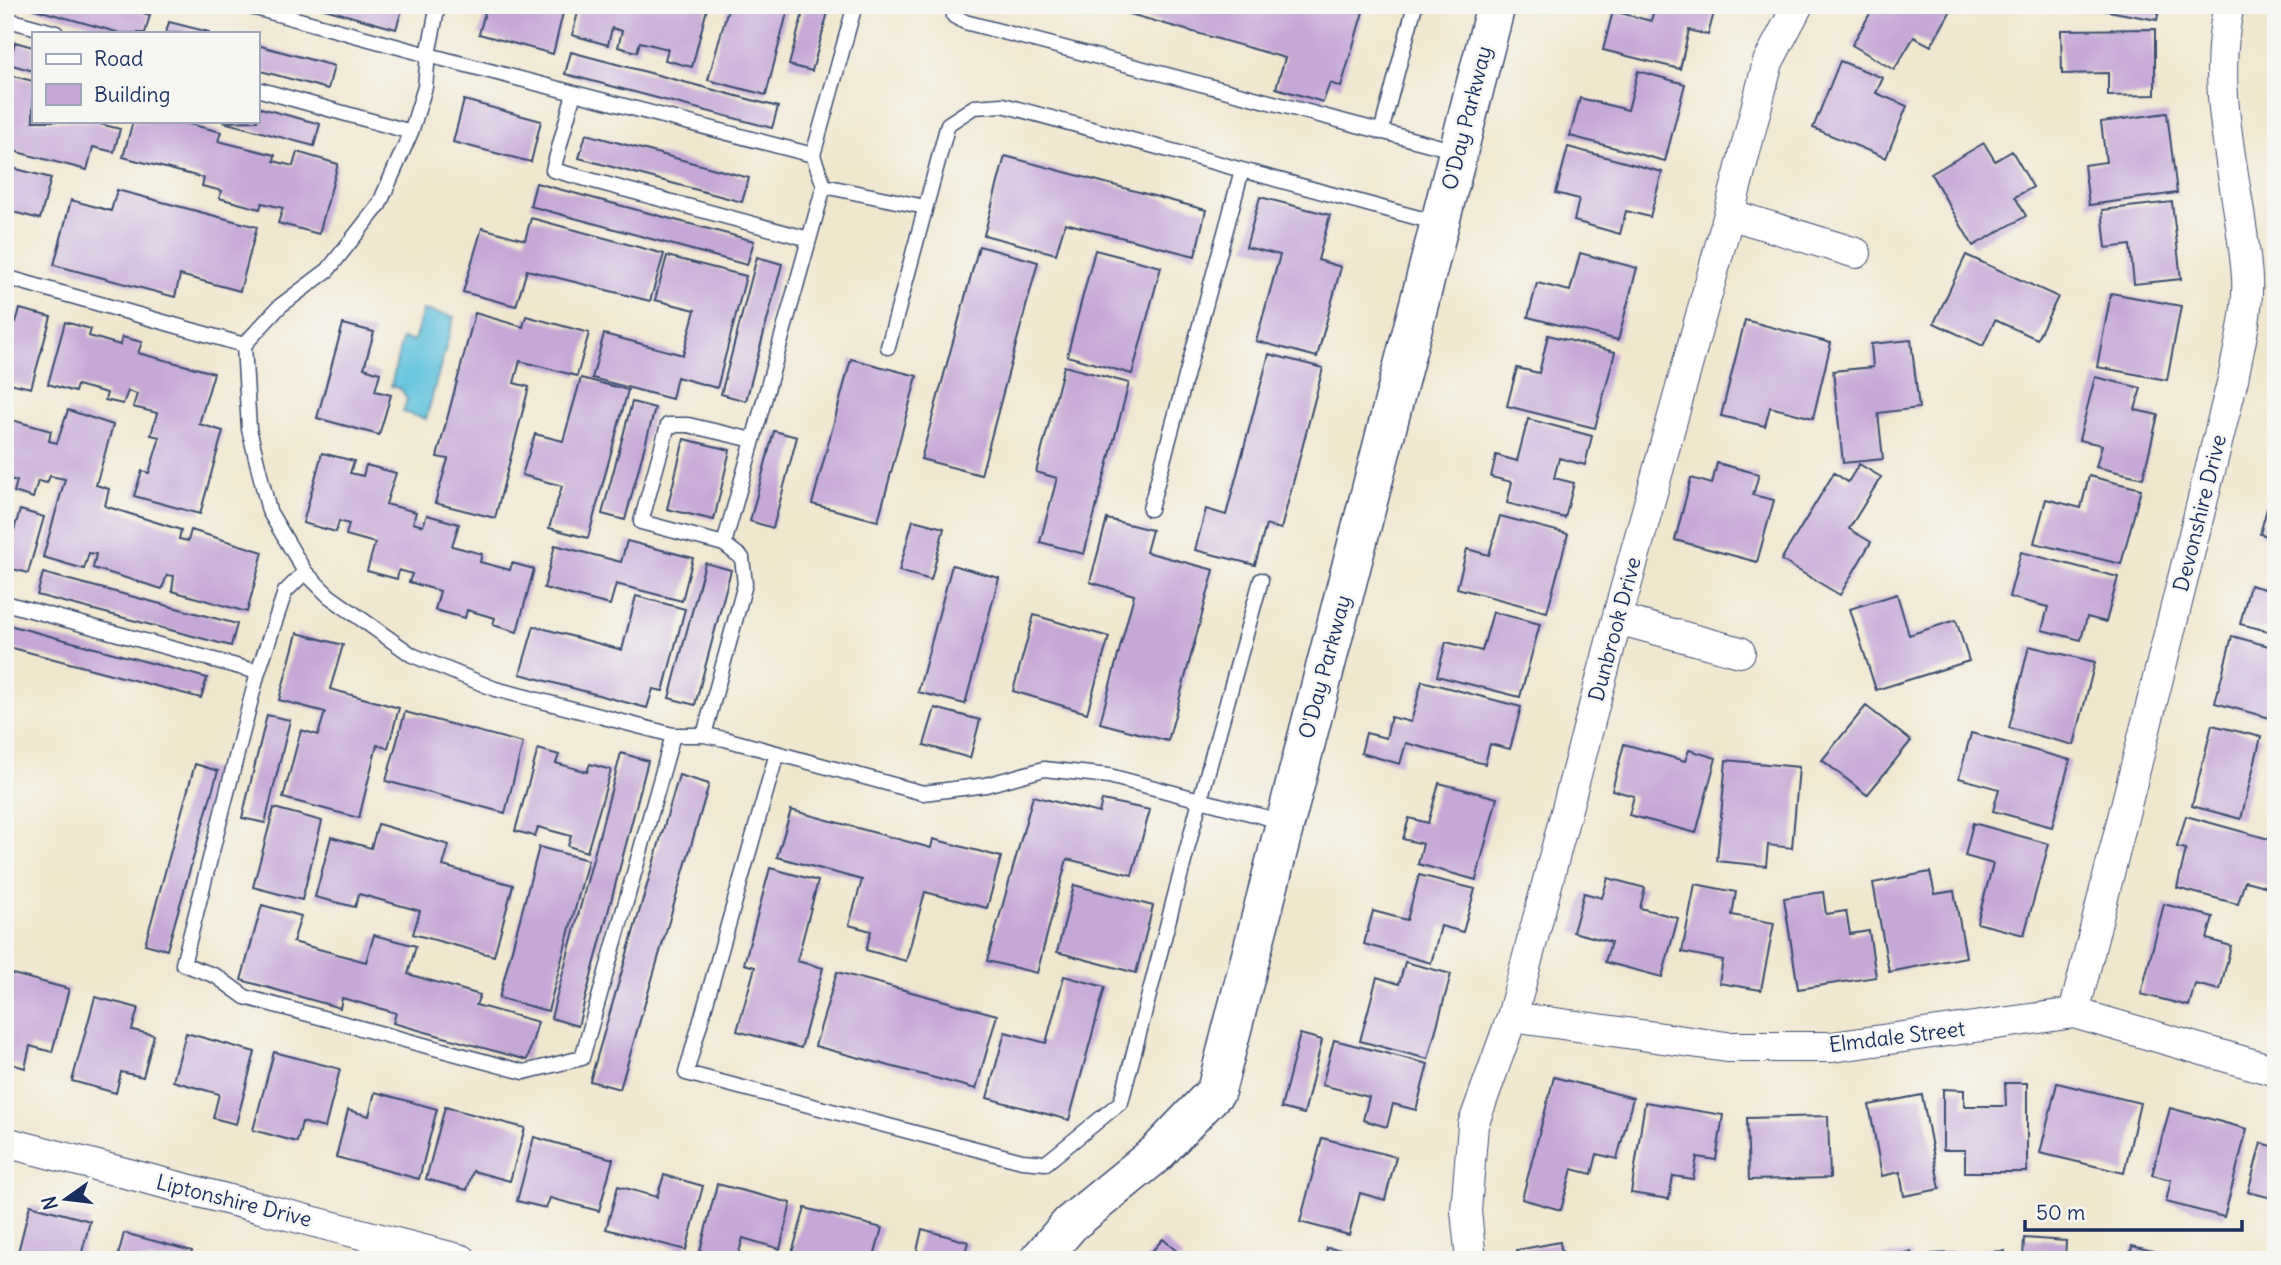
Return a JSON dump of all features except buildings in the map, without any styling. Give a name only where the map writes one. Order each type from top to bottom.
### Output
[{"type":"street","name":"O'Day Parkway","points":[[1039,1260],[1070,1224],[1156,1154],[1216,1091],[1496,5]]},
{"type":"street","name":"Dunbrook Drive","points":[[1471,1260],[1466,1211],[1473,1125],[1512,1017],[1617,619],[1729,215],[1768,61],[1798,5]]},
{"type":"street","name":"Devonshire Drive","points":[[2074,1013],[2233,379],[2247,306],[2240,219],[2226,137],[2222,81],[2223,31],[2229,5]]},
{"type":"street","points":[[1729,215],[1856,253]]},
{"type":"street","points":[[1617,619],[1740,652]]},
{"type":"street","name":"Elmdale Street","points":[[1512,1017],[1727,1047],[1832,1047],[2074,1013],[2276,1072]]},
{"type":"street","name":"Liptonshire Drive","points":[[5,1142],[462,1260]]},
{"type":"lane","points":[[244,5],[813,155]]},
{"type":"lane","points":[[438,5],[425,87],[411,132],[379,205],[328,270],[280,306],[244,345],[249,429],[269,511],[306,572],[329,596],[412,655],[495,689],[673,735],[704,735],[726,739],[923,793],[986,785],[1044,769],[1109,776],[1284,822]]},
{"type":"lane","points":[[724,544],[824,186],[813,155],[855,5]]},
{"type":"lane","points":[[954,5],[954,16],[965,22],[1458,152]]},
{"type":"lane","points":[[1381,132],[1415,5]]},
{"type":"lane","points":[[5,19],[52,32]]},
{"type":"lane","points":[[259,90],[411,132]]},
{"type":"lane","points":[[573,93],[553,170],[809,239]]},
{"type":"lane","points":[[888,347],[948,124],[974,107],[1003,105],[1440,224]]},
{"type":"lane","points":[[1150,509],[1242,170]]},
{"type":"lane","points":[[824,186],[925,207]]},
{"type":"lane","points":[[5,277],[244,345]]},
{"type":"lane","points":[[704,735],[746,584],[742,558],[724,544],[641,522],[668,425],[688,425],[753,440]]},
{"type":"lane","points":[[306,572],[285,592],[258,672],[183,964],[216,976],[245,997],[524,1072],[582,1058],[673,735]]},
{"type":"lane","points":[[777,753],[686,1073],[1022,1161],[1046,1163],[1121,1102],[1261,580]]},
{"type":"lane","points":[[5,603],[258,672]]},
{"type":"water","points":[[423,310],[454,317],[426,419],[403,412],[407,399],[401,389],[391,386],[402,339],[414,341]]}]
